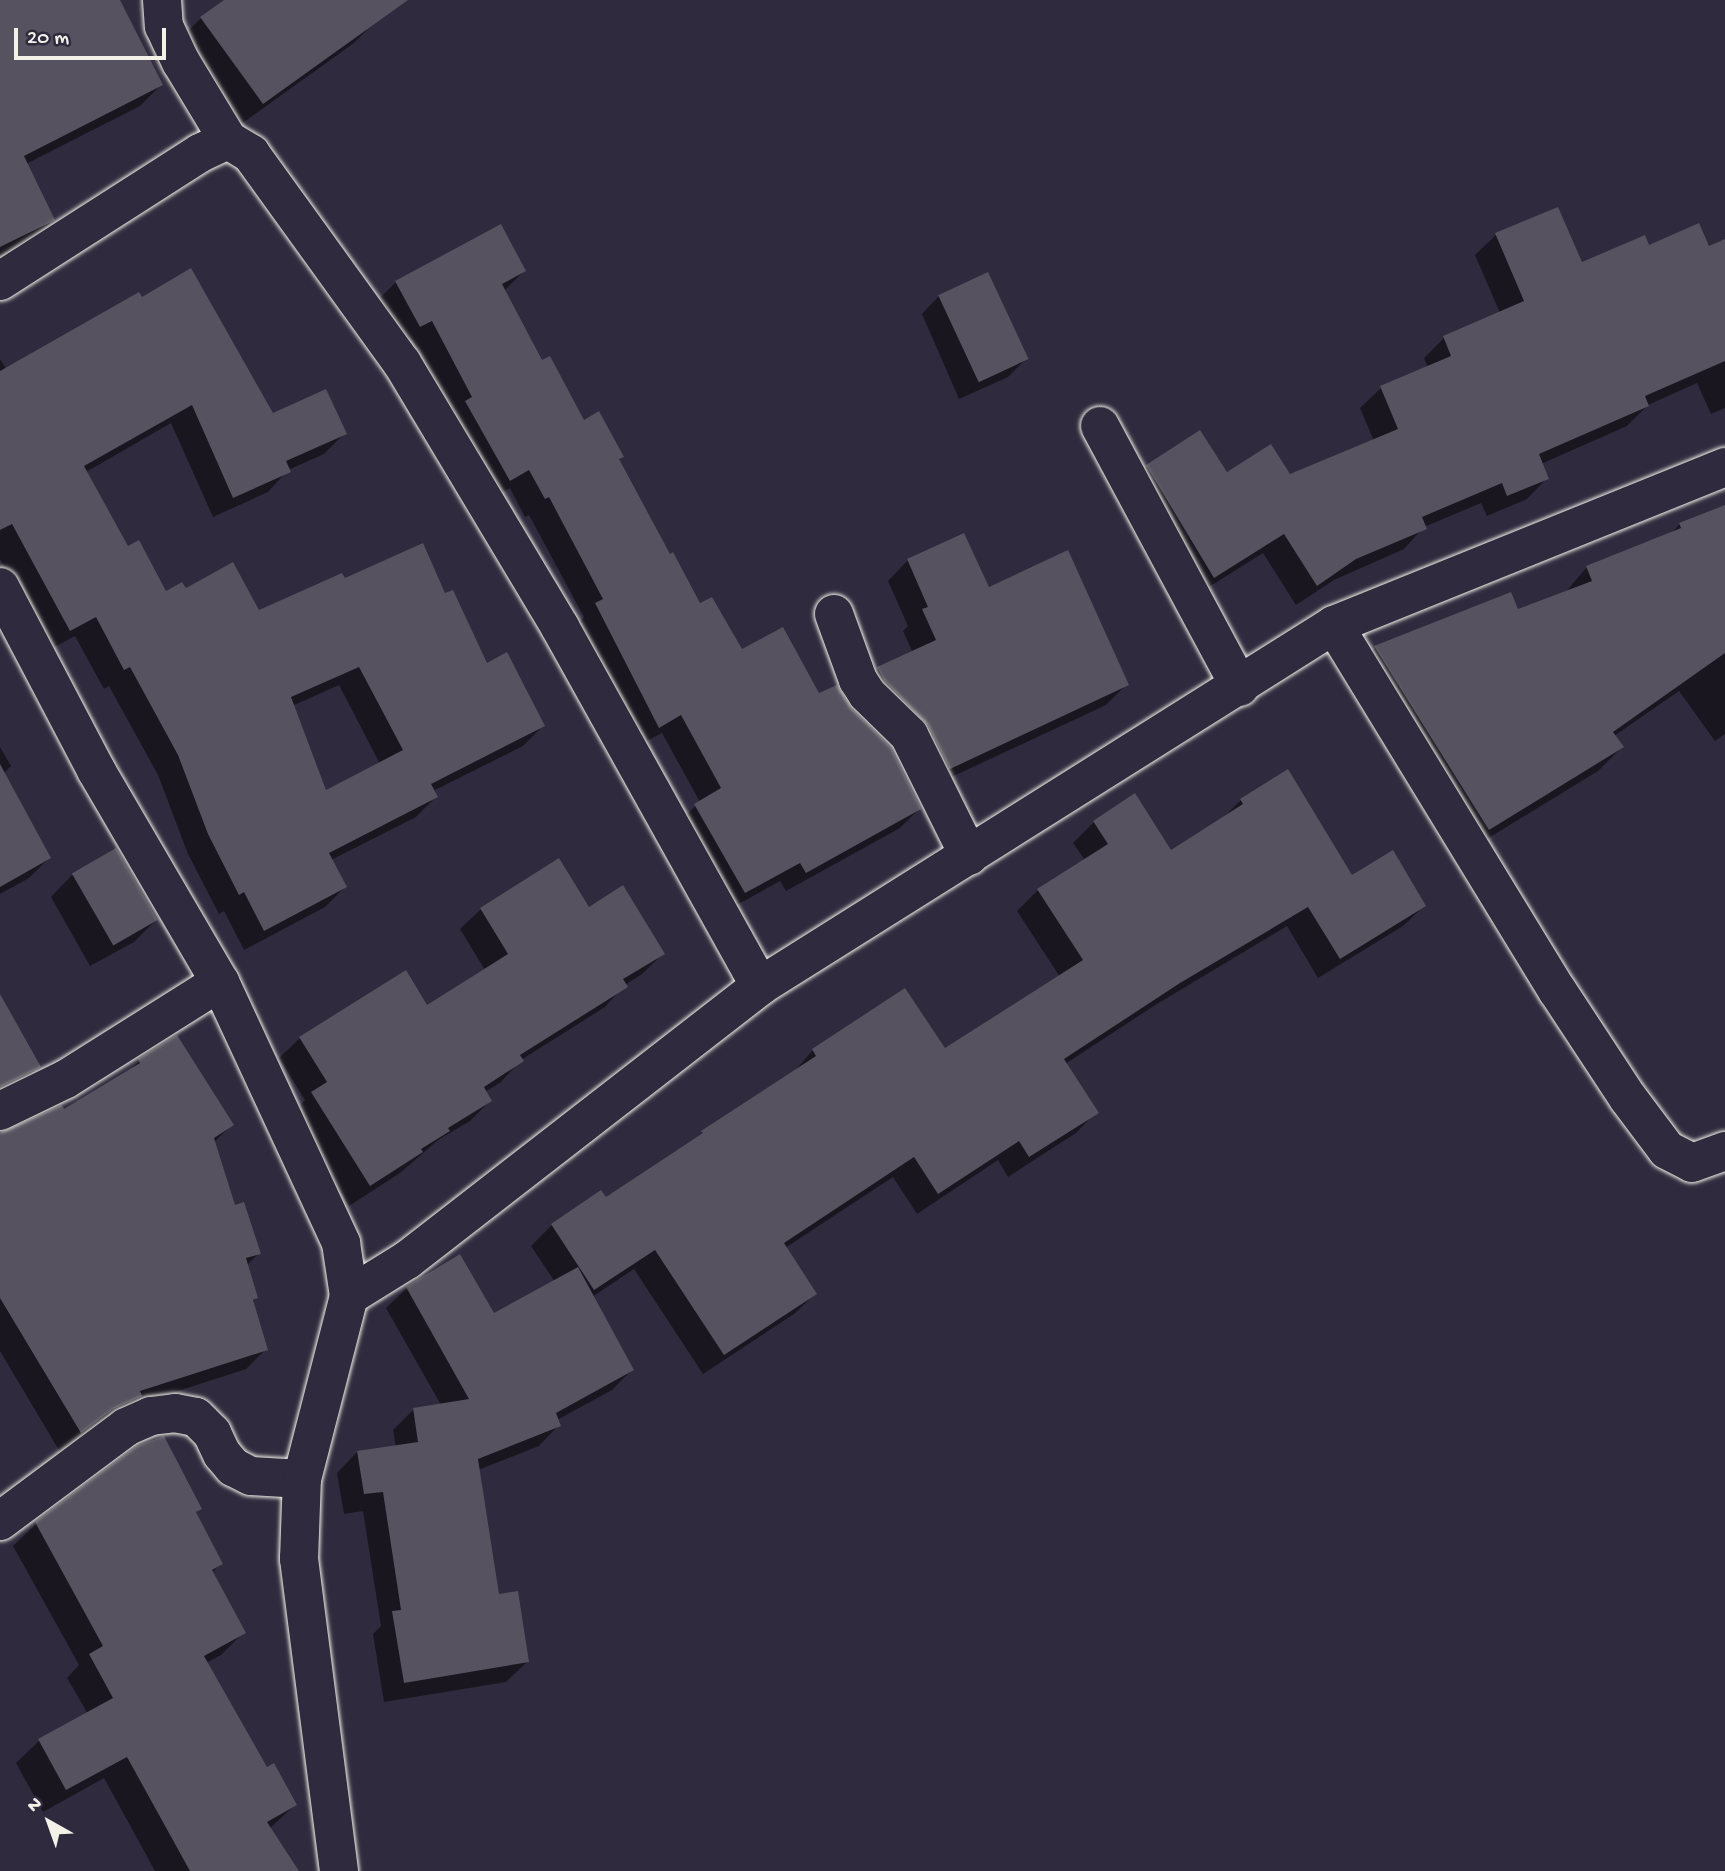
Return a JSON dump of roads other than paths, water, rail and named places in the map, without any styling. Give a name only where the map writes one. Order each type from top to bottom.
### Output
[{"type":"street","points":[[162,0],[164,26],[181,62],[228,140],[251,154],[402,363],[560,626],[760,986]]},
{"type":"street","points":[[0,281],[200,153],[228,140]]},
{"type":"street","points":[[1100,426],[1240,687]]},
{"type":"street","points":[[349,1296],[407,1260],[760,986],[1240,687],[1334,625],[1725,467]]},
{"type":"street","points":[[0,587],[96,770],[220,982],[341,1243],[349,1296],[302,1479],[299,1559],[339,1871]]},
{"type":"street","points":[[834,614],[858,680],[867,694],[909,735],[969,856]]},
{"type":"street","points":[[1334,625],[1557,990],[1628,1098],[1667,1150],[1692,1163],[1725,1151]]},
{"type":"street","points":[[0,1111],[66,1079],[220,982]]},
{"type":"street","points":[[0,1521],[126,1427],[163,1414],[196,1417],[212,1433],[222,1454],[233,1467],[251,1476],[302,1479]]}]
